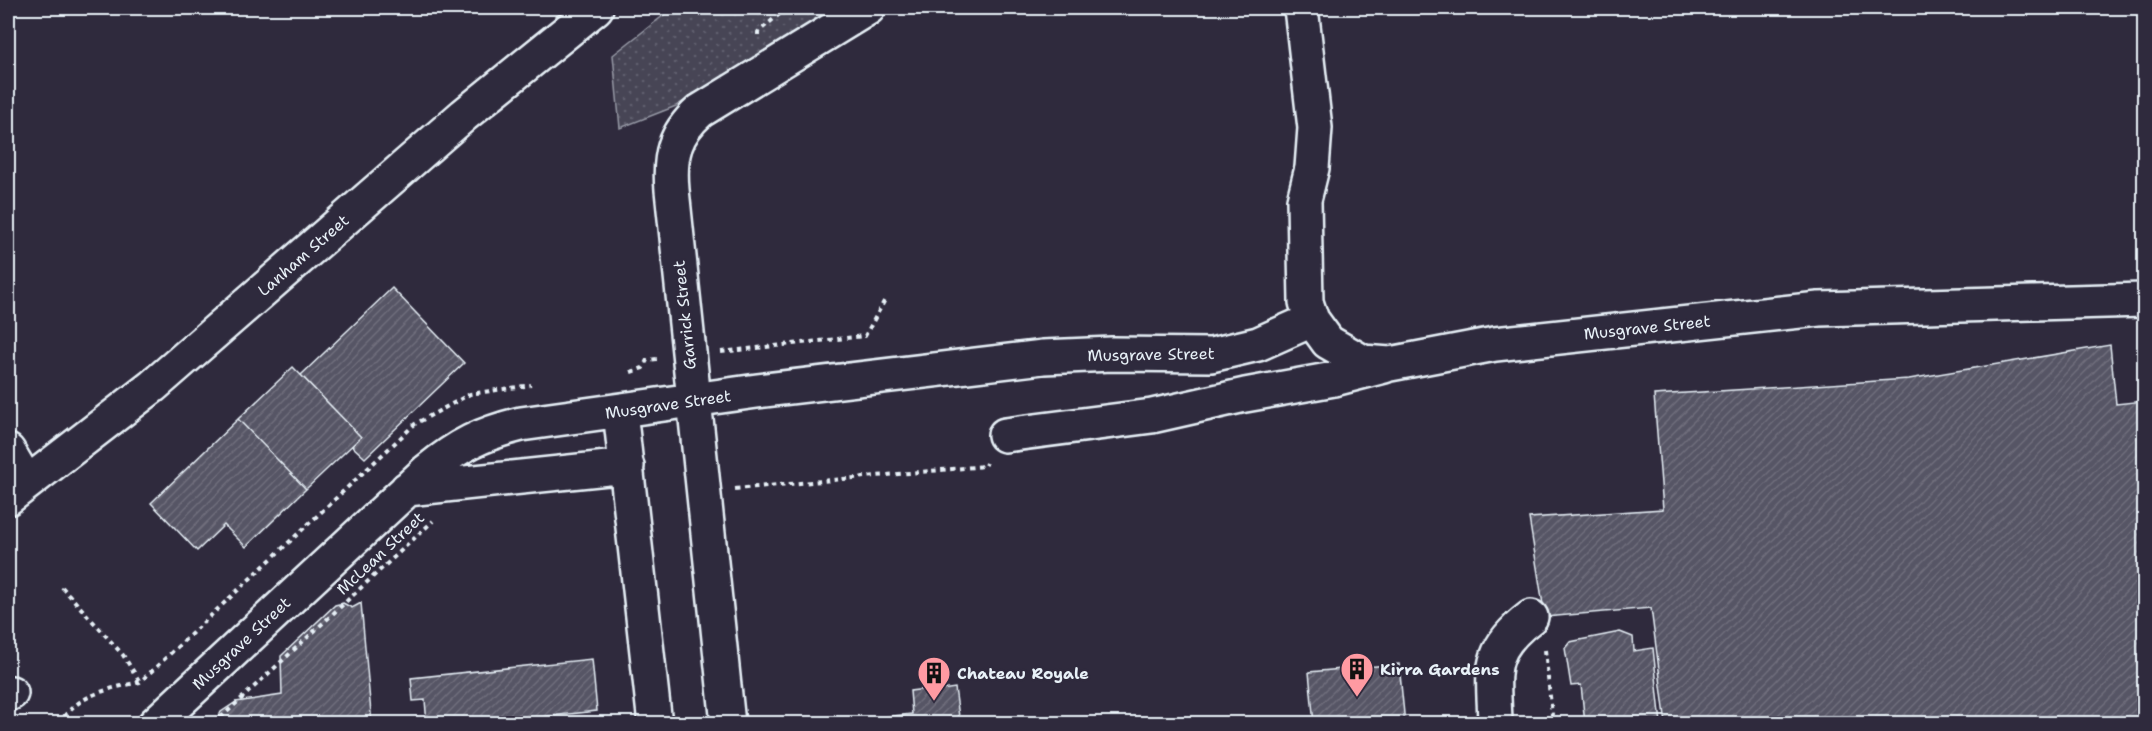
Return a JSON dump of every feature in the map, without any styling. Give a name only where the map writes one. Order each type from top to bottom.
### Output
[{"type":"street","name":"Lanham Street","points":[[17,490],[153,386],[464,115],[596,8]]},
{"type":"street","name":"Garrick Street","points":[[728,723],[670,174],[673,147],[678,134],[700,111],[867,8]]},
{"type":"street","points":[[1301,8],[1315,128],[1314,156],[1304,212],[1305,295],[1312,320]]},
{"type":"street","name":"Musgrave Street","points":[[155,723],[444,457],[468,440],[520,424],[1043,357],[1112,354],[1211,355],[1258,344],[1312,320],[1328,342],[1350,357],[1363,362],[1390,364],[1495,344],[1819,309],[2145,300]]},
{"type":"street","points":[[1005,435],[1152,416],[1245,395],[1334,379],[1390,364]]},
{"type":"street","points":[[620,411],[655,723]]},
{"type":"street","points":[[8,451],[17,490]]},
{"type":"street","points":[[407,489],[627,466]]},
{"type":"street","points":[[1496,723],[1494,661],[1499,648],[1531,617]]},
{"type":"path","points":[[731,489],[985,466]]},
{"type":"path","name":"McLean Street","points":[[214,723],[436,518]]},
{"type":"path","points":[[62,587],[123,655],[140,682]]},
{"type":"path","points":[[1531,617],[1543,632],[1553,723]]},
{"type":"shaded area","points":[[673,8],[839,8],[676,106],[620,128],[613,55]]},
{"type":"building","points":[[392,288],[464,363],[365,458],[352,446],[361,437],[301,375]]},
{"type":"building","points":[[2110,345],[2116,404],[2144,401],[2144,724],[1666,724],[1651,608],[1545,617],[1529,518],[1663,509],[1654,395],[1909,379]]},
{"type":"building","points":[[293,367],[361,437],[306,489],[238,419]]},
{"type":"building","points":[[238,419],[306,489],[246,547],[224,525],[197,551],[151,503]]},
{"type":"building","points":[[343,603],[352,608],[361,603],[372,724],[215,724],[221,712],[236,702],[282,695],[281,656],[335,605]]},
{"type":"building","points":[[1620,632],[1633,637],[1634,651],[1653,648],[1661,724],[1585,724],[1581,685],[1571,686],[1565,648],[1570,642]]},
{"type":"building","points":[[592,659],[597,711],[476,724],[427,724],[425,700],[413,701],[411,678]]},
{"type":"building","name":"Kirra Gardens","points":[[1399,664],[1405,724],[1314,724],[1309,672]]},
{"type":"building","name":"Chateau Royale","points":[[942,687],[942,690],[955,688],[960,724],[856,724],[856,720],[912,714],[910,691]]},
{"type":"place","name":"Kirra Gardens","points":[[1357,698]]},
{"type":"place","name":"Chateau Royale","points":[[934,702]]}]
